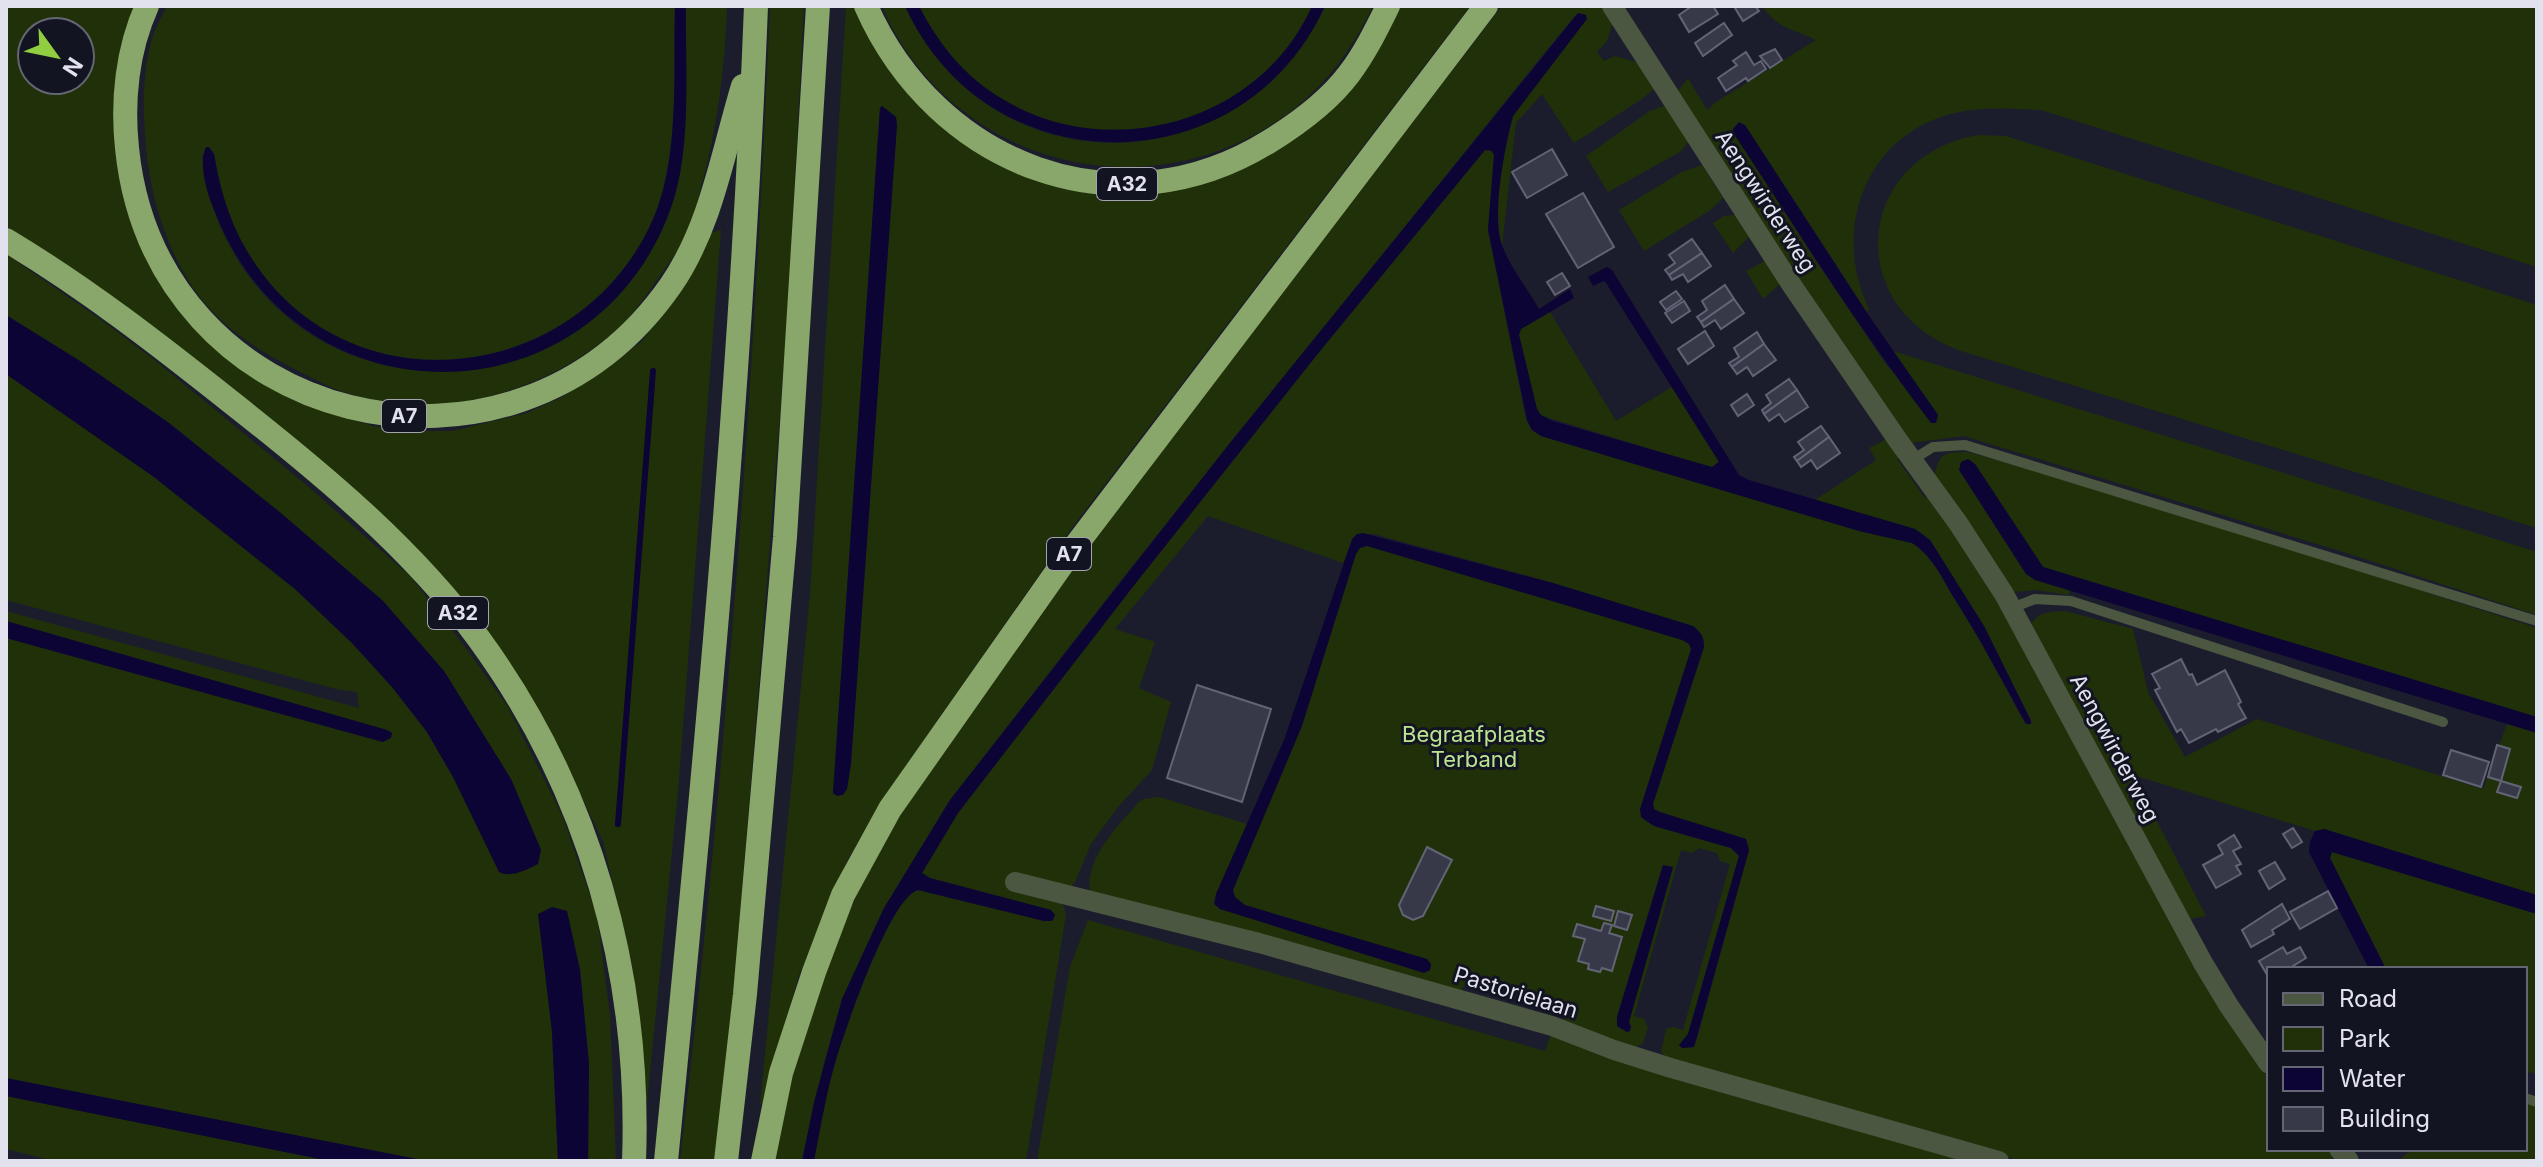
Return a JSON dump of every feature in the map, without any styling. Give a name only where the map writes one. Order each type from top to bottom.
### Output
[{"type":"highway","name":"A7","points":[[147,6],[131,58],[125,94],[125,132],[129,167],[142,220],[152,245],[175,285],[200,317],[228,345],[260,368],[291,386],[325,400],[393,416],[467,414],[537,394],[569,379],[630,334],[672,283],[711,201],[754,46]]},
{"type":"highway","name":"A7","points":[[666,1161],[724,532],[756,6]]},
{"type":"highway","points":[[726,1161],[745,994],[785,537],[818,6]]},
{"type":"highway","name":"A32","points":[[866,6],[885,46],[902,72],[932,106],[975,138],[998,152],[1046,171],[1110,184],[1148,184],[1223,166],[1294,126],[1323,102],[1347,76],[1370,43],[1388,6]]},
{"type":"highway","name":"A7","points":[[763,1161],[781,1073],[814,972],[843,895],[890,809],[1070,553],[1486,6]]},
{"type":"highway","name":"A32","points":[[6,240],[131,322],[280,440],[340,492],[440,592],[478,638],[515,692],[551,756],[579,820],[606,899],[623,984],[631,1048],[634,1161]]},
{"type":"street","name":"Aengwirderweg","points":[[1612,6],[1799,297],[1982,558],[2203,963],[2267,1061]]},
{"type":"street","name":"Pastorielaan","points":[[1015,882],[1259,943],[1523,1017],[1671,1068],[1999,1161]]},
{"type":"lane","points":[[1912,460],[1933,447],[1965,445],[2537,621]]},
{"type":"lane","points":[[2012,608],[2035,599],[2071,601],[2443,722]]},
{"type":"green space","points":[[6,6],[140,6],[122,72],[150,259],[165,287],[231,360],[287,393],[341,416],[373,426],[411,431],[452,431],[527,413],[560,398],[641,342],[673,301],[711,233],[721,230],[678,791],[647,1101],[642,1096],[631,959],[603,842],[562,755],[474,613],[30,241],[6,226]]},
{"type":"green space","points":[[167,6],[675,6],[670,148],[659,203],[649,228],[613,281],[566,321],[512,348],[454,359],[395,356],[338,337],[288,302],[247,251],[226,204],[214,154],[202,155],[210,197],[225,237],[266,297],[318,339],[379,364],[443,371],[508,362],[568,335],[621,292],[661,232],[678,179],[685,121],[686,6],[727,6],[715,122],[689,232],[648,293],[622,324],[579,358],[548,375],[481,398],[446,404],[376,400],[334,388],[266,353],[227,325],[196,291],[174,253],[153,190],[144,121],[149,52]]},
{"type":"green space","points":[[770,6],[804,6],[788,310],[756,721],[731,1022],[715,1161],[680,1161],[711,873],[736,585],[756,295]]},
{"type":"green space","points":[[846,6],[857,6],[862,21],[1012,168],[1222,175],[1277,149],[1397,6],[1470,6],[1074,525],[886,794],[847,861],[798,978],[766,1100],[760,1105],[810,595]],"holes":[[[882,106],[896,117],[851,763],[847,789],[838,796],[833,793],[880,108]]]},
{"type":"green space","points":[[882,6],[905,6],[926,42],[951,74],[971,93],[1018,122],[1068,138],[1119,143],[1169,136],[1217,119],[1260,91],[1297,53],[1325,6],[1373,6],[1338,65],[1310,95],[1275,123],[1236,144],[1194,158],[1151,166],[1108,166],[1065,160],[1023,146],[967,114],[937,88],[911,58]]},
{"type":"green space","points":[[919,6],[1312,6],[1288,47],[1256,80],[1218,105],[1176,121],[1131,129],[1086,128],[1041,117],[999,97],[974,79],[953,57],[934,33]]},
{"type":"green space","points":[[1502,6],[1604,6],[1613,21],[1607,41],[1597,52],[1604,61],[1615,56],[1640,63],[1655,88],[1574,143],[1542,94],[1516,123],[1502,246],[1498,198],[1513,116],[1577,13],[1125,575],[950,800],[884,908],[842,999],[802,1161],[775,1161],[784,1103],[813,1006],[867,872],[906,806],[1092,538]]},
{"type":"green space","points":[[1762,6],[2537,6],[2537,267],[2041,110],[1976,109],[1924,124],[1898,142],[1878,164],[1864,190],[1856,218],[1854,248],[1858,279],[1869,309],[1867,312],[1745,125],[1781,206],[1812,255],[1887,366],[1938,415],[1893,351],[2537,552],[2537,615],[2337,550],[1964,436],[1911,443],[1855,364],[1677,92],[1688,78],[1707,110],[1816,40],[1780,24]]},
{"type":"green space","points":[[1666,105],[1689,141],[1680,152],[1608,192],[1586,156],[1650,111]]},
{"type":"green space","points":[[1978,135],[2006,136],[2537,305],[2537,528],[1961,351],[1922,331],[1896,303],[1881,270],[1878,236],[1887,202],[1906,172],[1937,149]]},
{"type":"green space","name":"Begraafplaats Terband","points":[[1489,149],[1494,155],[1488,230],[1526,420],[1532,430],[1541,436],[1859,531],[1912,543],[1924,553],[1950,588],[2028,725],[2031,720],[1984,626],[1930,540],[1915,529],[1815,500],[1876,460],[1869,448],[1887,439],[1900,456],[1897,459],[1983,575],[2199,972],[2267,1076],[2267,1151],[2329,1151],[2334,1161],[2022,1161],[1672,1062],[1661,1052],[1666,1029],[1673,1027],[1683,1030],[1730,864],[1720,861],[1717,853],[1699,848],[1692,853],[1681,850],[1634,1016],[1644,1019],[1648,1027],[1643,1043],[1635,1048],[1607,1041],[1564,1022],[1563,1008],[1467,979],[1462,990],[1451,991],[1259,935],[1093,896],[1090,893],[1092,868],[1104,844],[1139,802],[1159,797],[1247,824],[1216,894],[1215,904],[1220,909],[1424,972],[1430,970],[1430,967],[1222,904],[1254,824],[1289,752],[1354,546],[1363,539],[1373,540],[1538,582],[1694,631],[1698,637],[1644,820],[1654,826],[1731,848],[1739,856],[1688,1034],[1679,1045],[1682,1048],[1694,1047],[1697,1039],[1749,850],[1746,839],[1654,809],[1653,803],[1704,647],[1698,630],[1553,583],[1374,534],[1357,534],[1343,563],[1208,516],[1115,629],[1155,642],[1139,688],[1171,702],[1152,770],[1118,807],[1091,844],[1068,891],[1010,874],[1006,885],[1061,900],[1066,914],[1026,1161],[814,1161],[831,1080],[851,1016],[883,937],[907,898],[918,890],[1052,921],[1055,916],[1051,910],[929,878],[922,873],[958,813],[1320,351],[1485,150]],"holes":[[[1663,865],[1673,868],[1629,1022],[1631,1026],[1627,1032],[1617,1026],[1617,1017]]]},
{"type":"green space","points":[[1702,165],[1723,198],[1709,211],[1644,251],[1619,210],[1682,172]]},
{"type":"green space","points":[[1735,215],[1749,237],[1733,253],[1713,223],[1724,216]]},
{"type":"green space","points":[[6,254],[152,358],[304,483],[410,576],[508,707],[562,815],[597,916],[610,1015],[616,1161],[588,1161],[589,1064],[580,970],[567,911],[539,914],[552,1032],[558,1161],[427,1161],[6,1078],[6,638],[383,742],[387,730],[6,621],[6,611],[359,708],[357,692],[336,689],[6,600],[6,374],[154,477],[295,589],[352,643],[392,687],[427,732],[453,777],[541,850],[511,779],[444,671],[383,601],[169,423],[80,361],[6,315]]},
{"type":"green space","points":[[1765,261],[1780,284],[1763,299],[1746,271]]},
{"type":"green space","points":[[1550,312],[1616,421],[1672,387],[1719,461],[1712,468],[1540,415],[1519,335],[1521,329]]},
{"type":"green space","points":[[1968,452],[2193,517],[2537,628],[2537,717],[2043,567],[1975,464],[1968,459],[2035,580],[2070,590],[2069,595],[2036,590],[2013,592],[1934,477],[1944,455]]},
{"type":"green space","points":[[2065,611],[2133,629],[2148,692],[2185,757],[2257,719],[2483,789],[2507,724],[2537,733],[2537,895],[2324,829],[2315,831],[2133,775],[2206,916],[2189,919],[2031,624],[2042,614]]},
{"type":"green space","points":[[2332,852],[2537,914],[2537,1074],[2527,1072],[2527,967],[2385,967],[2330,858]]},
{"type":"green space","points":[[1088,920],[1545,1051],[1551,1034],[1983,1161],[1037,1161],[1070,967]]},
{"type":"green space","points":[[6,1096],[330,1161],[54,1161],[6,1149]]},
{"type":"green space","points":[[2527,1102],[2537,1105],[2537,1161],[2398,1161],[2410,1151],[2527,1151]]},
{"type":"water","points":[[675,6],[686,6],[686,107],[682,158],[672,205],[634,277],[581,328],[518,360],[449,372],[379,364],[314,335],[258,286],[217,217],[203,173],[206,147],[214,154],[226,204],[247,251],[288,302],[338,337],[395,356],[454,360],[512,348],[566,322],[613,282],[649,228],[659,203],[671,148]]},
{"type":"water","points":[[905,6],[919,6],[934,33],[953,57],[974,79],[999,97],[1041,117],[1086,128],[1131,129],[1176,121],[1218,105],[1256,80],[1288,47],[1312,6],[1325,6],[1287,65],[1236,108],[1178,134],[1115,142],[1052,134],[994,108],[943,66]]},
{"type":"water","points":[[1578,13],[1586,15],[1587,19],[1513,116],[1500,181],[1498,217],[1502,245],[1539,309],[1570,289],[1574,298],[1521,329],[1519,335],[1537,409],[1553,421],[1712,467],[1719,462],[1606,283],[1593,286],[1588,277],[1607,267],[1612,270],[1739,475],[1915,529],[1930,540],[1984,626],[2031,724],[2026,724],[1936,568],[1912,543],[1859,531],[1541,436],[1532,430],[1527,420],[1488,230],[1494,155],[1492,151],[1485,150],[1135,584],[958,813],[922,873],[930,878],[1051,910],[1055,915],[1052,921],[918,890],[907,898],[883,937],[851,1016],[831,1080],[814,1161],[802,1161],[814,1102],[842,999],[884,908],[950,800],[1229,444]]},
{"type":"water","points":[[882,106],[896,117],[897,125],[851,763],[847,789],[843,795],[837,796],[833,793]]},
{"type":"water","points":[[1739,122],[1745,125],[1865,310],[1938,415],[1936,423],[1931,423],[1879,352],[1734,134],[1733,129]]},
{"type":"water","points":[[6,315],[80,361],[169,423],[383,601],[444,671],[511,779],[541,850],[538,864],[514,874],[499,872],[453,777],[427,732],[352,643],[295,589],[154,477],[6,374]]},
{"type":"water","points":[[1968,459],[1975,464],[2043,567],[2537,717],[2537,733],[2035,580],[2026,574],[1959,470],[1961,462]]},
{"type":"water","points":[[1363,533],[1553,583],[1693,626],[1700,633],[1704,647],[1653,804],[1654,809],[1746,839],[1749,850],[1694,1047],[1682,1048],[1679,1045],[1688,1034],[1739,856],[1731,848],[1654,826],[1641,817],[1640,809],[1691,649],[1689,644],[1367,546],[1360,548],[1356,554],[1302,726],[1233,890],[1235,897],[1245,905],[1427,959],[1431,964],[1430,970],[1424,973],[1220,909],[1214,904],[1284,740],[1352,539]]},
{"type":"water","points":[[6,621],[387,730],[392,733],[391,738],[383,742],[6,638]]},
{"type":"water","points":[[2324,829],[2537,895],[2537,914],[2332,852],[2330,858],[2385,967],[2368,967],[2309,852],[2315,831]]},
{"type":"water","points":[[1663,865],[1673,867],[1629,1022],[1630,1031],[1627,1032],[1617,1026],[1617,1017]]},
{"type":"water","points":[[552,907],[567,911],[580,970],[589,1064],[588,1161],[558,1161],[552,1032],[538,914]]},
{"type":"water","points":[[6,1078],[427,1161],[330,1161],[6,1096]]},
{"type":"building","points":[[1692,6],[1713,6],[1718,14],[1689,32],[1679,15]]},
{"type":"building","points":[[1755,6],[1759,11],[1743,21],[1735,8]]},
{"type":"building","points":[[1724,23],[1732,35],[1703,56],[1695,43]]},
{"type":"building","points":[[1775,49],[1782,60],[1770,68],[1760,56]]},
{"type":"building","points":[[1746,52],[1754,65],[1761,61],[1766,69],[1726,91],[1718,78],[1737,65],[1733,61]]},
{"type":"building","points":[[1552,149],[1567,175],[1527,198],[1512,172]]},
{"type":"building","points":[[1583,193],[1614,247],[1578,268],[1546,214]]},
{"type":"building","points":[[1692,239],[1702,253],[1669,275],[1665,270],[1675,263],[1669,255]]},
{"type":"building","points":[[1702,253],[1711,266],[1688,282],[1683,274],[1672,280],[1669,275]]},
{"type":"building","points":[[1562,273],[1570,286],[1555,295],[1547,282]]},
{"type":"building","points":[[1725,285],[1734,299],[1701,322],[1697,317],[1707,310],[1702,301]]},
{"type":"building","points":[[1676,291],[1682,299],[1666,310],[1660,302]]},
{"type":"building","points":[[1734,299],[1744,313],[1721,329],[1715,320],[1704,327],[1701,322]]},
{"type":"building","points":[[1684,301],[1690,311],[1672,323],[1665,313]]},
{"type":"building","points":[[1705,331],[1714,346],[1688,364],[1678,349]]},
{"type":"building","points":[[1757,332],[1764,344],[1732,367],[1729,363],[1739,357],[1734,348]]},
{"type":"building","points":[[1764,344],[1776,360],[1753,376],[1747,367],[1737,374],[1732,367]]},
{"type":"building","points":[[1789,379],[1797,390],[1764,414],[1762,410],[1771,403],[1766,395]]},
{"type":"building","points":[[1797,390],[1808,407],[1785,422],[1779,414],[1769,421],[1764,414]]},
{"type":"building","points":[[1747,394],[1754,405],[1738,416],[1731,405]]},
{"type":"building","points":[[1821,426],[1829,437],[1797,461],[1794,457],[1804,450],[1798,442]]},
{"type":"building","points":[[1829,437],[1840,453],[1817,469],[1811,460],[1801,467],[1797,461]]},
{"type":"building","points":[[2181,659],[2197,685],[2225,670],[2246,718],[2189,743],[2181,729],[2177,732],[2155,690],[2160,688],[2152,674]]},
{"type":"building","points":[[1197,685],[1271,709],[1242,802],[1167,778]]},
{"type":"building","points":[[2497,745],[2510,749],[2501,781],[2488,777]]},
{"type":"building","points":[[2451,750],[2489,762],[2481,787],[2443,775]]},
{"type":"building","points":[[2501,781],[2521,787],[2517,798],[2497,792]]},
{"type":"building","points":[[2293,828],[2302,842],[2292,848],[2283,834]]},
{"type":"building","points":[[2234,835],[2241,847],[2233,851],[2241,864],[2236,866],[2241,874],[2216,888],[2203,865],[2223,854],[2218,845]]},
{"type":"building","points":[[1427,847],[1452,860],[1423,916],[1413,920],[1403,915],[1399,905]]},
{"type":"building","points":[[2275,862],[2285,879],[2269,889],[2259,871]]},
{"type":"building","points":[[2328,891],[2337,908],[2300,929],[2290,912]]},
{"type":"building","points":[[2282,904],[2290,919],[2272,930],[2274,934],[2251,947],[2242,930]]},
{"type":"building","points":[[1596,906],[1614,911],[1611,921],[1593,916]]},
{"type":"building","points":[[1618,911],[1632,915],[1627,930],[1614,926]]},
{"type":"building","points":[[1604,923],[1612,925],[1609,933],[1622,937],[1612,971],[1602,968],[1600,972],[1588,969],[1589,964],[1578,961],[1585,939],[1573,936],[1577,924],[1601,931]]},
{"type":"building","points":[[2283,947],[2287,954],[2300,947],[2306,958],[2291,967],[2267,967],[2267,975],[2259,961]]},
{"type":"waterway","points":[[618,824],[653,371]]}]
